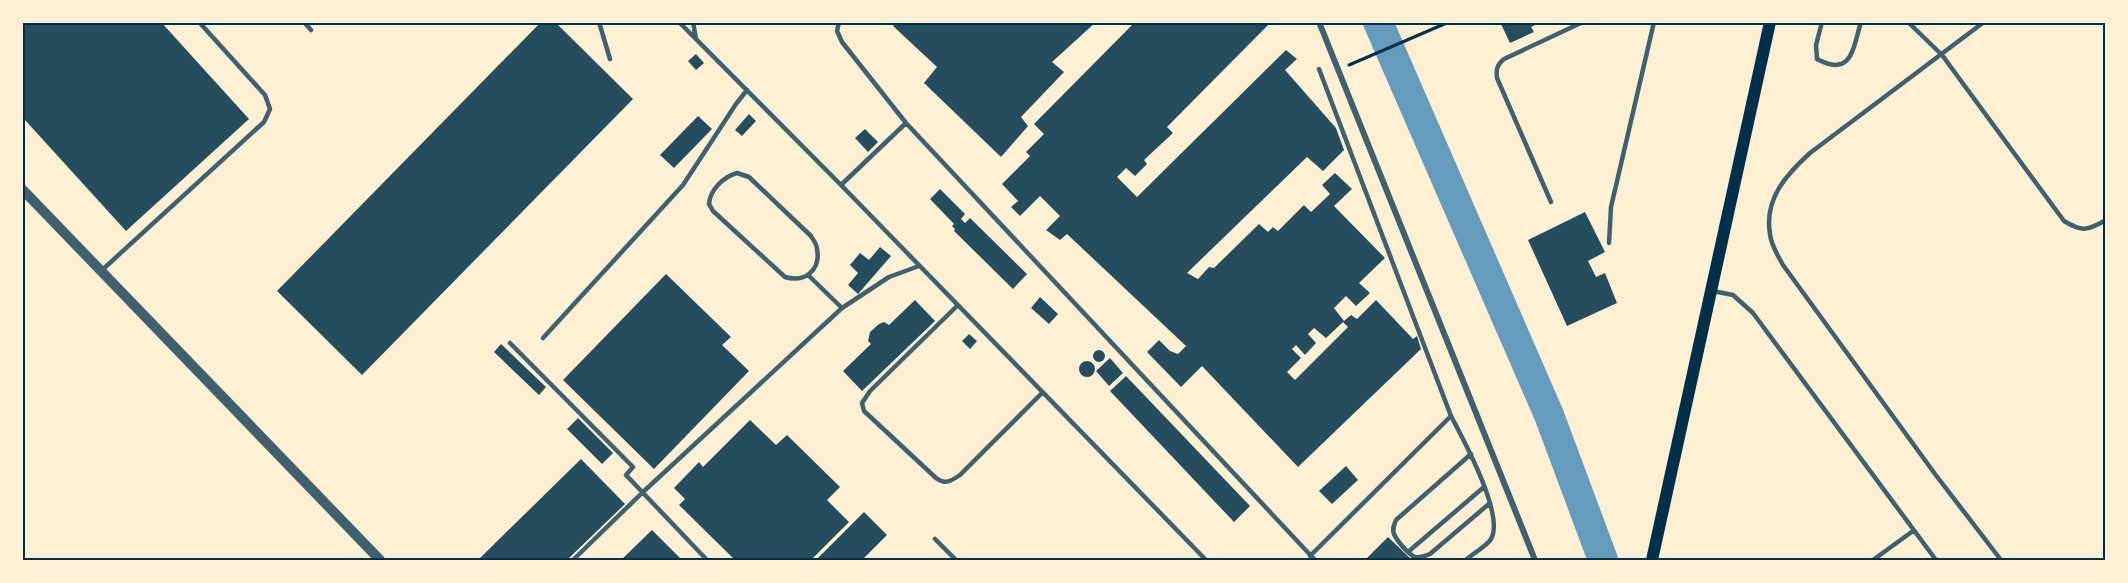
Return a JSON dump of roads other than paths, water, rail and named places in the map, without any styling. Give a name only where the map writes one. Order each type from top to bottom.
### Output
[{"type":"main road","points":[[1652,561],[1770,22]]},
{"type":"street","points":[[1319,22],[1535,561]]},
{"type":"street","points":[[22,189],[380,561]]},
{"type":"lane","points":[[101,272],[264,122],[270,110],[265,94],[199,22]]},
{"type":"lane","points":[[304,22],[311,30]]},
{"type":"lane","points":[[599,22],[610,59]]},
{"type":"lane","points":[[679,22],[841,185],[1206,561]]},
{"type":"lane","points":[[693,22],[696,39]]},
{"type":"lane","points":[[839,22],[837,31],[842,42],[906,123],[1315,561]]},
{"type":"lane","points":[[1551,202],[1496,71],[1498,64],[1504,59],[1583,22]]},
{"type":"lane","points":[[1609,243],[1611,207],[1654,22]]},
{"type":"lane","points":[[1822,22],[1816,45],[1817,59],[1839,66],[1847,62],[1851,55],[1861,22]]},
{"type":"lane","points":[[1908,22],[1942,55],[2064,220],[2077,229],[2089,229],[2106,220]]},
{"type":"lane","points":[[1984,22],[1810,153],[1791,170],[1778,187],[1769,212],[1770,236],[1783,265],[2001,561]]},
{"type":"lane","points":[[1319,69],[1450,416],[1471,454],[1490,503],[1494,531],[1490,541],[1466,561]]},
{"type":"lane","points":[[543,338],[683,185],[747,90]]},
{"type":"lane","points":[[841,185],[906,123]]},
{"type":"lane","points":[[737,173],[749,177],[811,236],[818,248],[817,261],[808,275],[795,280],[785,277],[713,211],[709,204],[709,197],[727,176],[737,173]]},
{"type":"lane","points":[[573,561],[643,492],[842,308],[889,277],[919,266]]},
{"type":"lane","points":[[808,275],[842,308]]},
{"type":"lane","points":[[1710,291],[1733,295],[1753,313],[1936,561]]},
{"type":"lane","points":[[958,305],[870,391],[862,403],[864,411],[936,478],[946,483],[960,475],[1042,393]]},
{"type":"lane","points":[[510,343],[633,467],[626,475],[708,561]]},
{"type":"lane","points":[[1310,556],[1450,416]]},
{"type":"lane","points":[[1471,454],[1396,520],[1393,526],[1394,534],[1408,552],[1416,557],[1430,554],[1490,503]]},
{"type":"lane","points":[[1408,552],[1484,487]]},
{"type":"lane","points":[[1873,561],[1913,531]]},
{"type":"lane","points":[[935,539],[956,561]]},
{"type":"waterway","points":[[1378,22],[1549,415],[1603,560]]}]
